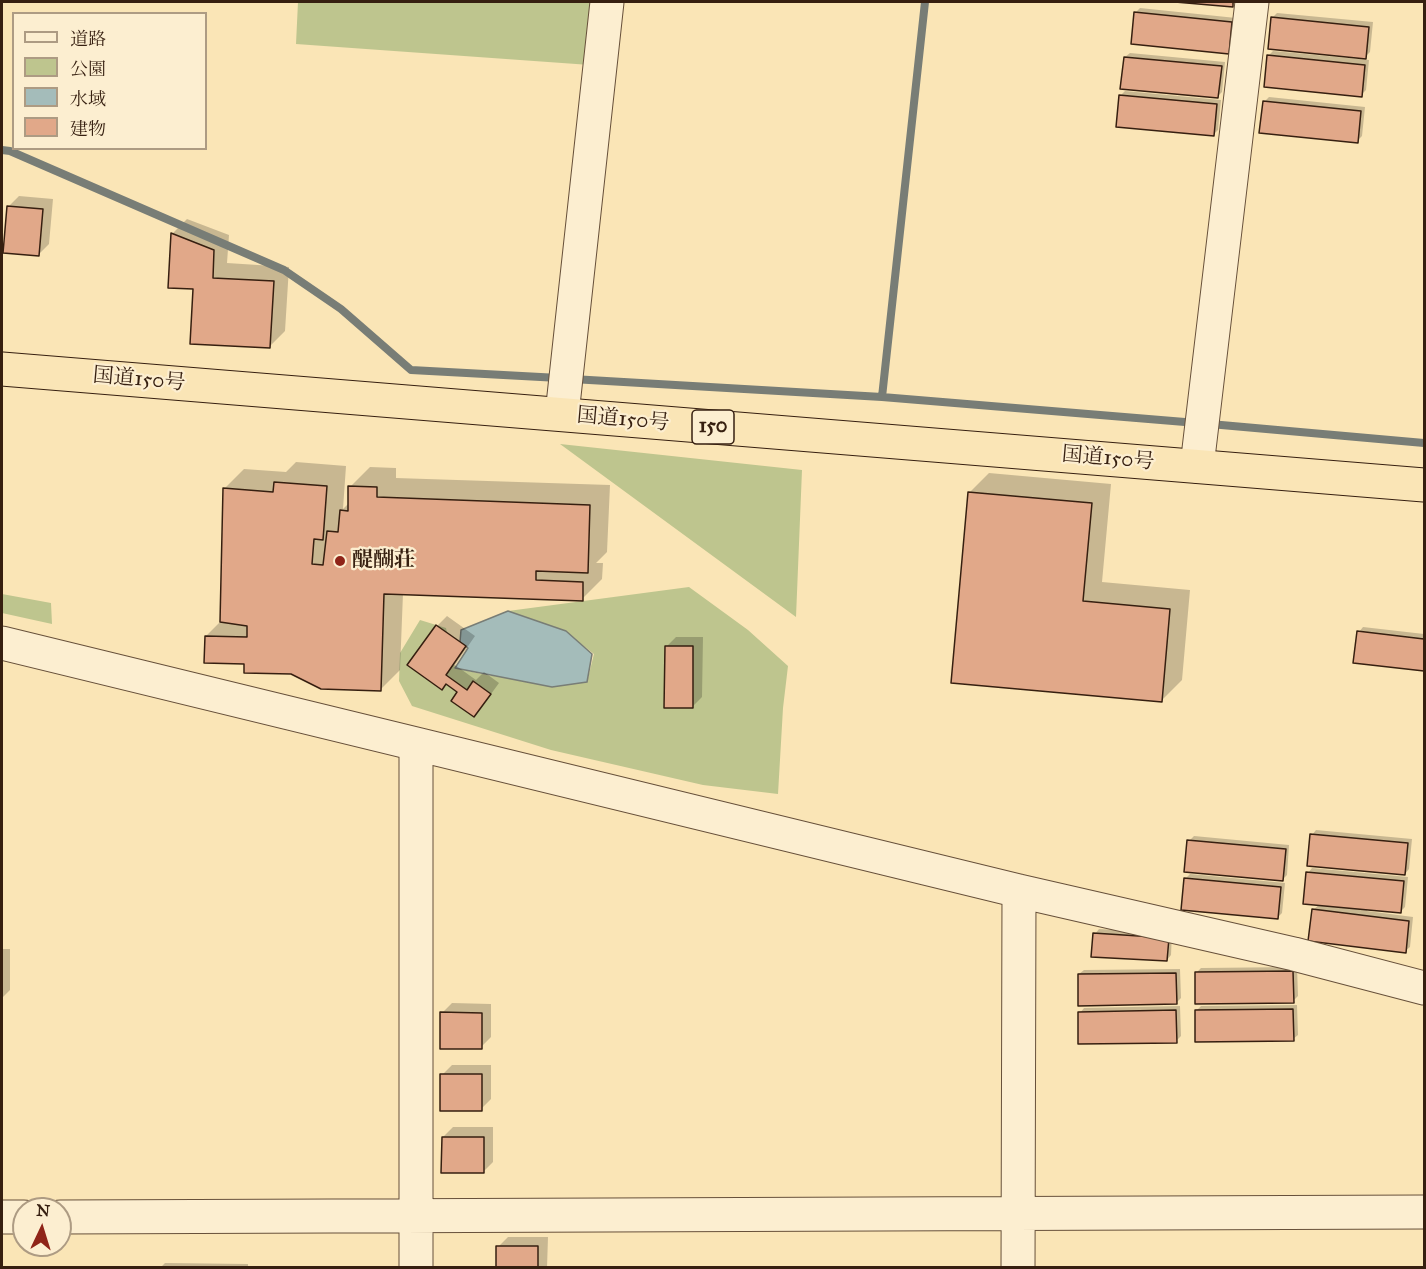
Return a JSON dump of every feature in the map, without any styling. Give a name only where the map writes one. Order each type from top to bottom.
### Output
[{"type":"highway","name":"国道150号","points":[[2,369],[1425,485]]},
{"type":"street","points":[[562,414],[607,2]]},
{"type":"street","points":[[1197,466],[1252,2]]},
{"type":"street","points":[[2,643],[1019,891],[1300,955],[1425,988]]},
{"type":"street","points":[[416,745],[416,1268]]},
{"type":"street","points":[[1018,1268],[1019,891]]},
{"type":"street","points":[[72,1217],[416,1219],[1425,1212]]},
{"type":"green space","points":[[298,2],[597,2],[590,65],[296,44]]},
{"type":"green space","points":[[560,444],[802,470],[796,617]]},
{"type":"green space","points":[[689,587],[748,630],[788,666],[778,794],[703,785],[551,750],[412,706],[399,681],[400,653],[420,620],[446,628],[455,668],[486,675],[566,685],[587,682],[594,654],[563,630],[508,611]]},
{"type":"green space","points":[[2,594],[51,603],[52,624],[2,613]]},
{"type":"water","points":[[508,611],[566,631],[592,654],[587,682],[552,687],[455,668],[468,648],[460,642],[461,630]]},
{"type":"building","points":[[1175,2],[1233,2],[1233,7]]},
{"type":"building","points":[[1134,12],[1232,22],[1229,54],[1131,44]]},
{"type":"building","points":[[1271,17],[1369,27],[1366,59],[1268,49]]},
{"type":"building","points":[[1267,55],[1365,65],[1362,97],[1264,87]]},
{"type":"building","points":[[1124,57],[1222,66],[1218,98],[1120,89]]},
{"type":"building","points":[[1119,95],[1217,104],[1214,136],[1116,127]]},
{"type":"building","points":[[1263,101],[1361,111],[1358,143],[1259,133]]},
{"type":"building","points":[[7,206],[43,209],[39,256],[3,253]]},
{"type":"building","points":[[171,233],[214,250],[213,278],[274,281],[270,348],[190,344],[193,289],[168,288]]},
{"type":"building","points":[[274,482],[327,486],[323,540],[314,539],[312,564],[323,565],[327,531],[338,532],[340,510],[348,511],[348,486],[377,487],[377,497],[590,505],[588,573],[536,571],[536,580],[583,582],[583,601],[384,594],[381,691],[321,689],[291,674],[244,673],[244,664],[204,663],[205,636],[247,637],[247,626],[220,622],[223,488],[273,492]]},
{"type":"building","points":[[968,492],[1092,503],[1083,601],[1170,609],[1162,702],[951,683]]},
{"type":"building","points":[[436,625],[466,646],[446,675],[467,690],[473,681],[491,694],[474,717],[451,701],[457,692],[446,684],[442,690],[407,665]]},
{"type":"building","points":[[1357,631],[1424,639],[1424,671],[1353,663]]},
{"type":"building","points":[[665,646],[693,646],[693,708],[664,708]]},
{"type":"building","points":[[1310,834],[1408,843],[1405,875],[1307,866]]},
{"type":"building","points":[[1187,840],[1286,849],[1283,881],[1184,872]]},
{"type":"building","points":[[1306,872],[1404,881],[1401,913],[1303,904]]},
{"type":"building","points":[[1184,878],[1281,887],[1278,919],[1181,910]]},
{"type":"building","points":[[1312,909],[1409,921],[1406,953],[1308,941]]},
{"type":"building","points":[[1093,933],[1169,938],[1167,961],[1091,957]]},
{"type":"building","points":[[1293,971],[1294,1003],[1195,1004],[1195,972]]},
{"type":"building","points":[[1176,973],[1177,1004],[1078,1006],[1078,974]]},
{"type":"building","points":[[1293,1009],[1294,1041],[1195,1042],[1195,1010]]},
{"type":"building","points":[[1176,1010],[1177,1043],[1078,1044],[1078,1012]]},
{"type":"building","points":[[440,1012],[482,1013],[482,1049],[440,1049]]},
{"type":"building","points":[[440,1074],[482,1074],[482,1111],[440,1111]]},
{"type":"building","points":[[442,1137],[484,1137],[484,1173],[441,1173]]},
{"type":"building","points":[[496,1246],[538,1246],[538,1268],[496,1268]]},
{"type":"waterway","points":[[882,397],[925,2]]},
{"type":"waterway","points":[[2,150],[10,151],[284,270],[341,309],[411,370],[559,378]]},
{"type":"waterway","points":[[572,379],[882,397],[1197,423]]},
{"type":"waterway","points":[[1210,424],[1424,443]]},
{"type":"place","name":"醍醐荘","points":[[340,561]]}]
